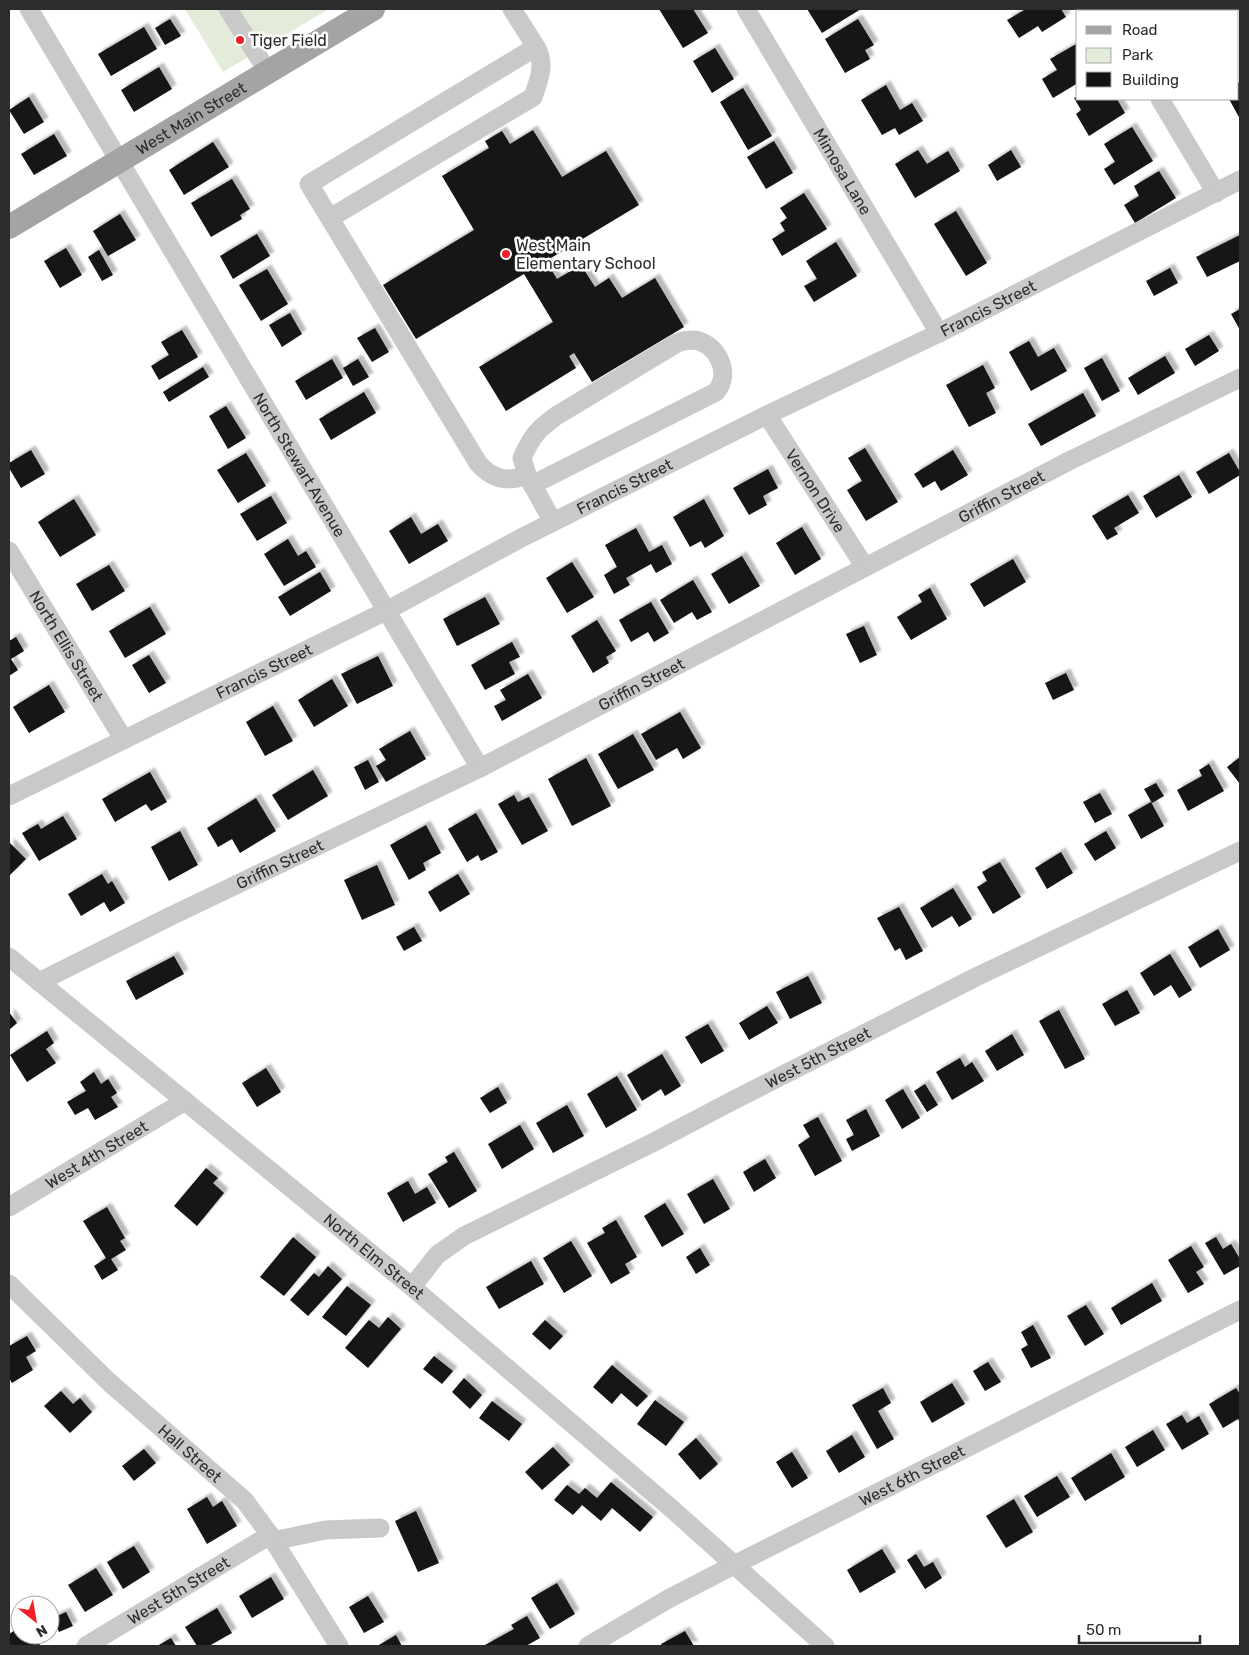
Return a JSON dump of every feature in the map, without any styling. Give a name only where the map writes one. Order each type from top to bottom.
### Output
[{"type":"main road","name":"West Main Street","points":[[9,227],[373,9]]},
{"type":"street","name":"North Stewart Avenue","points":[[29,9],[480,768]]},
{"type":"street","points":[[228,9],[268,72]]},
{"type":"street","points":[[330,218],[533,97],[542,72],[540,55],[512,9]]},
{"type":"street","name":"Mimosa Lane","points":[[746,9],[939,333]]},
{"type":"street","points":[[536,48],[309,184],[478,463],[494,477],[505,480],[530,480],[716,392],[724,380],[724,372],[719,359],[709,346],[702,342],[685,340],[677,343],[556,416],[537,430],[522,458],[530,480],[553,522]]},
{"type":"street","points":[[1161,100],[1216,192]]},
{"type":"street","name":"Francis Street","points":[[9,796],[386,611],[553,522],[766,416],[939,333],[1240,180]]},
{"type":"street","name":"Griffin Street","points":[[39,982],[171,916],[480,768],[1069,461],[1240,378]]},
{"type":"street","name":"Vernon Drive","points":[[766,416],[866,567]]},
{"type":"street","name":"North Ellis Street","points":[[9,551],[124,740]]},
{"type":"street","name":"West 5th Street","points":[[412,1287],[437,1255],[464,1236],[646,1146],[976,977],[1240,851]]},
{"type":"street","name":"North Elm Street","points":[[9,957],[412,1287],[657,1496],[825,1646]]},
{"type":"street","name":"West 4th Street","points":[[9,1207],[185,1101]]},
{"type":"street","name":"Hall Street","points":[[9,1284],[109,1382],[245,1501],[272,1538],[340,1646]]},
{"type":"street","name":"West 6th Street","points":[[588,1646],[670,1598],[734,1564],[1240,1310]]},
{"type":"street","name":"West 5th Street","points":[[86,1646],[272,1538],[325,1530],[380,1528]]},
{"type":"green space","name":"Tiger Field","points":[[185,9],[329,9],[223,72]]},
{"type":"building","points":[[659,9],[693,9],[708,33],[683,48]]},
{"type":"building","points":[[807,9],[861,9],[822,33]]},
{"type":"building","points":[[1026,9],[1061,9],[1066,17],[1042,32],[1038,26],[1019,38],[1007,20]]},
{"type":"building","points":[[170,19],[181,36],[165,45],[155,28]]},
{"type":"building","points":[[858,19],[874,45],[865,50],[870,59],[845,73],[825,39]]},
{"type":"building","points":[[144,27],[157,49],[111,76],[98,54]]},
{"type":"building","points":[[1076,44],[1076,84],[1053,98],[1042,79],[1057,70],[1050,59]]},
{"type":"building","points":[[715,48],[734,79],[712,93],[693,61]]},
{"type":"building","points":[[159,67],[172,89],[134,112],[121,90]]},
{"type":"building","points":[[1239,82],[1240,119],[1230,100],[1239,100]]},
{"type":"building","points":[[886,85],[900,110],[912,103],[923,121],[899,135],[895,128],[882,135],[861,100]]},
{"type":"building","points":[[743,88],[772,136],[748,150],[720,102]]},
{"type":"building","points":[[29,97],[44,122],[24,134],[9,110]]},
{"type":"building","points":[[1076,97],[1076,100],[1118,100],[1125,113],[1089,136],[1076,114],[1081,110],[1074,98]]},
{"type":"building","points":[[1132,127],[1153,161],[1114,185],[1104,169],[1115,162],[1104,144]]},
{"type":"building","points":[[533,130],[562,177],[606,151],[639,205],[546,261],[557,279],[581,265],[595,287],[609,278],[622,298],[655,278],[684,327],[592,382],[574,353],[569,356],[576,368],[506,411],[479,367],[553,322],[524,274],[416,339],[383,285],[474,230],[442,176],[489,148],[485,141],[502,131],[510,144]]},
{"type":"building","points":[[54,134],[67,156],[34,175],[21,154]]},
{"type":"building","points":[[774,141],[793,173],[766,189],[747,157]]},
{"type":"building","points":[[213,142],[229,167],[184,195],[169,170]]},
{"type":"building","points":[[918,150],[927,164],[948,151],[960,171],[915,198],[895,164]]},
{"type":"building","points":[[1011,150],[1021,167],[997,181],[988,165]]},
{"type":"building","points":[[1159,171],[1176,198],[1135,223],[1124,205],[1139,196],[1134,186]]},
{"type":"building","points":[[232,179],[250,209],[240,215],[242,219],[211,237],[191,203]]},
{"type":"building","points":[[804,193],[827,229],[782,256],[772,239],[785,231],[780,223],[787,218],[780,208]]},
{"type":"building","points":[[956,211],[987,263],[966,276],[934,224]]},
{"type":"building","points":[[120,214],[136,240],[108,256],[93,231]]},
{"type":"building","points":[[257,234],[270,256],[233,279],[220,256]]},
{"type":"building","points":[[1240,235],[1240,261],[1207,277],[1196,257]]},
{"type":"building","points":[[836,242],[857,276],[814,302],[804,286],[817,279],[806,261]]},
{"type":"building","points":[[66,248],[82,275],[60,288],[44,261]]},
{"type":"building","points":[[99,250],[113,275],[102,281],[88,257]]},
{"type":"building","points":[[1170,268],[1178,283],[1154,296],[1146,281]]},
{"type":"building","points":[[267,269],[288,304],[261,321],[239,285]]},
{"type":"building","points":[[1240,309],[1240,330],[1231,314]]},
{"type":"building","points":[[290,313],[302,334],[282,347],[269,325]]},
{"type":"building","points":[[375,328],[389,352],[372,362],[357,338]]},
{"type":"building","points":[[182,330],[198,357],[159,380],[151,366],[169,355],[161,342]]},
{"type":"building","points":[[1209,335],[1219,351],[1195,366],[1185,349]]},
{"type":"building","points":[[1029,341],[1038,357],[1054,348],[1067,371],[1031,391],[1009,352]]},
{"type":"building","points":[[1165,356],[1175,373],[1138,395],[1128,378]]},
{"type":"building","points":[[1102,358],[1120,391],[1102,401],[1084,368]]},
{"type":"building","points":[[332,359],[343,378],[306,400],[295,381]]},
{"type":"building","points":[[358,359],[369,377],[353,386],[343,368]]},
{"type":"building","points":[[983,365],[995,388],[986,393],[996,413],[969,427],[946,385]]},
{"type":"building","points":[[203,367],[209,377],[169,402],[163,392]]},
{"type":"building","points":[[364,392],[376,413],[331,440],[319,419]]},
{"type":"building","points":[[1083,393],[1096,416],[1041,446],[1028,424]]},
{"type":"building","points":[[226,406],[246,438],[228,449],[209,416]]},
{"type":"building","points":[[865,448],[898,502],[866,521],[847,490],[862,481],[848,458]]},
{"type":"building","points":[[31,450],[45,474],[21,488],[9,468],[9,463]]},
{"type":"building","points":[[953,450],[968,475],[941,491],[935,481],[923,488],[914,474]]},
{"type":"building","points":[[246,453],[266,486],[238,503],[217,470]]},
{"type":"building","points":[[1229,453],[1240,475],[1209,494],[1196,472]]},
{"type":"building","points":[[768,469],[778,488],[763,496],[767,505],[749,515],[733,488]]},
{"type":"building","points":[[1179,475],[1192,497],[1156,518],[1143,496]]},
{"type":"building","points":[[1128,495],[1139,513],[1114,528],[1118,534],[1107,540],[1092,516]]},
{"type":"building","points":[[271,496],[287,523],[257,541],[240,514]]},
{"type":"building","points":[[74,499],[96,535],[60,557],[38,522]]},
{"type":"building","points":[[704,499],[724,536],[705,548],[701,541],[690,547],[673,517]]},
{"type":"building","points":[[411,517],[421,534],[438,524],[448,541],[409,564],[389,531]]},
{"type":"building","points":[[802,527],[821,559],[795,575],[776,543]]},
{"type":"building","points":[[636,528],[649,552],[662,545],[672,564],[656,573],[651,564],[626,578],[630,585],[614,594],[604,575],[617,567],[605,545]]},
{"type":"building","points":[[288,539],[298,556],[306,551],[316,567],[284,586],[264,554]]},
{"type":"building","points":[[742,556],[760,586],[729,604],[711,574]]},
{"type":"building","points":[[1013,559],[1026,582],[984,607],[970,584]]},
{"type":"building","points":[[572,562],[594,597],[567,613],[546,578]]},
{"type":"building","points":[[109,565],[125,591],[92,611],[76,584]]},
{"type":"building","points":[[320,572],[331,591],[290,616],[278,597]]},
{"type":"building","points":[[693,580],[712,612],[697,620],[692,612],[674,623],[660,600]]},
{"type":"building","points":[[930,588],[947,619],[911,640],[897,617],[922,602],[918,595]]},
{"type":"building","points":[[485,597],[500,624],[457,646],[443,619]]},
{"type":"building","points":[[651,602],[669,633],[654,642],[648,632],[631,642],[619,620]]},
{"type":"building","points":[[150,607],[166,634],[125,658],[109,631]]},
{"type":"building","points":[[597,620],[616,651],[606,657],[609,663],[593,673],[571,636]]},
{"type":"building","points":[[864,626],[877,655],[860,663],[846,634]]},
{"type":"building","points":[[16,637],[24,651],[11,659],[18,670],[9,676],[9,641]]},
{"type":"building","points":[[512,642],[520,657],[509,662],[515,674],[485,690],[471,665]]},
{"type":"building","points":[[149,655],[166,683],[149,693],[132,665]]},
{"type":"building","points":[[378,656],[393,686],[357,704],[341,674]]},
{"type":"building","points":[[1066,673],[1074,690],[1053,700],[1045,683]]},
{"type":"building","points":[[528,674],[542,698],[502,721],[494,706],[506,700],[500,690]]},
{"type":"building","points":[[332,679],[348,706],[314,727],[298,700]]},
{"type":"building","points":[[49,685],[65,712],[29,733],[13,707]]},
{"type":"building","points":[[273,706],[293,741],[265,756],[246,722]]},
{"type":"building","points":[[680,712],[701,748],[683,759],[677,748],[656,760],[641,734]]},
{"type":"building","points":[[410,731],[426,759],[386,782],[376,766],[386,760],[379,749]]},
{"type":"building","points":[[633,734],[654,770],[618,789],[598,754]]},
{"type":"building","points":[[1240,757],[1240,784],[1227,767]]},
{"type":"building","points":[[586,758],[611,806],[572,826],[548,779]]},
{"type":"building","points":[[368,760],[379,782],[365,790],[354,767]]},
{"type":"building","points":[[1209,764],[1224,791],[1188,811],[1177,790],[1202,776],[1199,770]]},
{"type":"building","points":[[313,770],[328,796],[288,820],[272,795]]},
{"type":"building","points":[[150,772],[167,802],[151,811],[146,804],[115,822],[102,799]]},
{"type":"building","points":[[1156,783],[1164,796],[1152,803],[1144,789]]},
{"type":"building","points":[[1100,793],[1112,814],[1095,823],[1083,802]]},
{"type":"building","points":[[514,795],[518,802],[529,797],[548,831],[522,845],[498,804]]},
{"type":"building","points":[[256,798],[276,831],[240,853],[232,839],[218,847],[207,828]]},
{"type":"building","points":[[1151,802],[1164,826],[1141,839],[1128,815]]},
{"type":"building","points":[[476,813],[498,852],[481,861],[478,855],[467,862],[448,829]]},
{"type":"building","points":[[63,816],[77,839],[39,861],[22,833],[38,824],[41,829]]},
{"type":"building","points":[[426,825],[441,853],[423,863],[426,870],[409,880],[390,845]]},
{"type":"building","points":[[180,831],[198,865],[169,881],[151,847]]},
{"type":"building","points":[[1106,831],[1116,848],[1095,861],[1084,844]]},
{"type":"building","points":[[9,842],[26,859],[9,876]]},
{"type":"building","points":[[1061,852],[1073,873],[1047,889],[1035,868]]},
{"type":"building","points":[[1000,862],[1021,897],[993,914],[977,887],[987,881],[982,872]]},
{"type":"building","points":[[377,865],[395,905],[362,920],[344,880]]},
{"type":"building","points":[[102,874],[108,884],[112,881],[125,903],[110,912],[104,902],[81,916],[68,894]]},
{"type":"building","points":[[458,874],[470,894],[440,912],[428,892]]},
{"type":"building","points":[[953,888],[972,919],[959,927],[952,916],[932,928],[920,908]]},
{"type":"building","points":[[899,907],[923,951],[906,960],[900,948],[895,951],[877,918]]},
{"type":"building","points":[[414,927],[422,941],[404,951],[396,937]]},
{"type":"building","points":[[1218,929],[1230,950],[1200,968],[1188,947]]},
{"type":"building","points":[[1170,954],[1192,990],[1179,998],[1171,985],[1154,996],[1140,973]]},
{"type":"building","points":[[174,956],[184,974],[136,1000],[126,981]]},
{"type":"building","points":[[808,976],[822,1003],[790,1019],[776,992]]},
{"type":"building","points":[[1127,990],[1140,1013],[1115,1026],[1102,1004]]},
{"type":"building","points":[[767,1006],[778,1023],[749,1040],[739,1023]]},
{"type":"building","points":[[1059,1010],[1085,1059],[1065,1069],[1039,1021]]},
{"type":"building","points":[[9,1012],[17,1023],[9,1030]]},
{"type":"building","points":[[708,1024],[724,1051],[701,1064],[685,1037]]},
{"type":"building","points":[[47,1031],[54,1043],[46,1049],[56,1063],[27,1082],[10,1055]]},
{"type":"building","points":[[1012,1034],[1024,1055],[997,1071],[985,1051]]},
{"type":"building","points":[[662,1054],[681,1086],[665,1096],[661,1089],[642,1101],[627,1075]]},
{"type":"building","points":[[960,1058],[965,1067],[972,1062],[984,1081],[952,1100],[936,1072]]},
{"type":"building","points":[[266,1068],[281,1092],[257,1107],[242,1083]]},
{"type":"building","points":[[94,1072],[101,1084],[108,1079],[117,1093],[111,1097],[118,1107],[95,1120],[88,1108],[75,1115],[67,1102],[86,1091],[80,1082]]},
{"type":"building","points":[[617,1076],[637,1110],[606,1128],[587,1094]]},
{"type":"building","points":[[925,1084],[938,1105],[927,1112],[914,1091]]},
{"type":"building","points":[[498,1087],[507,1103],[490,1113],[480,1098]]},
{"type":"building","points":[[903,1089],[920,1118],[902,1129],[885,1100]]},
{"type":"building","points":[[567,1105],[584,1136],[553,1153],[536,1123]]},
{"type":"building","points":[[866,1109],[880,1136],[852,1151],[846,1139],[854,1135],[846,1120]]},
{"type":"building","points":[[818,1117],[842,1161],[815,1176],[798,1145],[810,1137],[803,1125]]},
{"type":"building","points":[[520,1125],[534,1149],[502,1169],[488,1144]]},
{"type":"building","points":[[454,1152],[477,1191],[449,1208],[428,1174],[448,1162],[445,1157]]},
{"type":"building","points":[[765,1159],[776,1178],[754,1192],[743,1172]]},
{"type":"building","points":[[206,1168],[218,1178],[213,1183],[224,1193],[197,1226],[174,1206]]},
{"type":"building","points":[[713,1179],[730,1209],[704,1224],[687,1194]]},
{"type":"building","points":[[408,1181],[415,1194],[427,1187],[436,1203],[403,1222],[387,1193]]},
{"type":"building","points":[[665,1203],[684,1234],[662,1247],[644,1216]]},
{"type":"building","points":[[107,1207],[125,1238],[120,1241],[126,1250],[111,1259],[118,1270],[102,1280],[94,1266],[106,1258],[83,1221]]},
{"type":"building","points":[[616,1220],[637,1257],[625,1264],[630,1273],[611,1284],[587,1243],[605,1233],[602,1228]]},
{"type":"building","points":[[293,1237],[316,1257],[284,1296],[260,1277]]},
{"type":"building","points":[[1216,1237],[1223,1249],[1231,1244],[1240,1259],[1240,1266],[1224,1275],[1205,1243]]},
{"type":"building","points":[[571,1241],[592,1276],[564,1293],[543,1258]]},
{"type":"building","points":[[1191,1246],[1204,1267],[1196,1272],[1204,1284],[1188,1293],[1168,1260]]},
{"type":"building","points":[[700,1248],[710,1265],[696,1274],[686,1257]]},
{"type":"building","points":[[531,1261],[544,1284],[499,1309],[486,1287]]},
{"type":"building","points":[[328,1266],[342,1279],[308,1316],[290,1300],[314,1273],[319,1277]]},
{"type":"building","points":[[1152,1283],[1162,1301],[1121,1325],[1111,1308]]},
{"type":"building","points":[[347,1286],[371,1305],[346,1336],[322,1317]]},
{"type":"building","points":[[1086,1305],[1104,1334],[1085,1346],[1067,1316]]},
{"type":"building","points":[[388,1317],[401,1329],[368,1368],[345,1348],[369,1320],[379,1328]]},
{"type":"building","points":[[545,1320],[563,1336],[550,1350],[532,1334]]},
{"type":"building","points":[[1033,1325],[1051,1358],[1031,1368],[1021,1349],[1028,1345],[1021,1332]]},
{"type":"building","points":[[27,1336],[36,1351],[26,1357],[33,1370],[12,1383],[9,1378],[9,1346]]},
{"type":"building","points":[[434,1356],[453,1371],[442,1384],[423,1369]]},
{"type":"building","points":[[988,1362],[1001,1382],[985,1391],[973,1371]]},
{"type":"building","points":[[612,1365],[648,1396],[637,1407],[621,1393],[612,1404],[593,1387]]},
{"type":"building","points":[[464,1378],[482,1395],[470,1409],[452,1392]]},
{"type":"building","points":[[952,1383],[965,1404],[932,1423],[920,1402]]},
{"type":"building","points":[[883,1388],[891,1403],[878,1411],[894,1439],[877,1449],[852,1405]]},
{"type":"building","points":[[1236,1388],[1240,1394],[1240,1423],[1238,1419],[1223,1428],[1209,1404]]},
{"type":"building","points":[[61,1391],[73,1404],[80,1398],[92,1412],[70,1433],[44,1406]]},
{"type":"building","points":[[655,1400],[684,1422],[666,1446],[637,1424]]},
{"type":"building","points":[[492,1401],[522,1424],[509,1441],[479,1418]]},
{"type":"building","points":[[1182,1415],[1187,1423],[1199,1416],[1209,1434],[1182,1450],[1166,1424]]},
{"type":"building","points":[[1153,1430],[1165,1450],[1137,1467],[1125,1447]]},
{"type":"building","points":[[852,1435],[865,1457],[839,1473],[826,1451]]},
{"type":"building","points":[[696,1438],[718,1464],[700,1480],[678,1454]]},
{"type":"building","points":[[553,1447],[570,1465],[542,1490],[525,1472]]},
{"type":"building","points":[[144,1449],[156,1463],[134,1481],[122,1466]]},
{"type":"building","points":[[792,1452],[808,1478],[792,1488],[776,1462]]},
{"type":"building","points":[[1111,1453],[1125,1477],[1085,1501],[1071,1478]]},
{"type":"building","points":[[1057,1476],[1070,1497],[1037,1517],[1024,1496]]},
{"type":"building","points":[[611,1482],[653,1517],[640,1532],[612,1508],[601,1521],[582,1505],[573,1515],[554,1500],[567,1485],[579,1494],[585,1488],[597,1498]]},
{"type":"building","points":[[207,1497],[213,1507],[222,1501],[237,1526],[207,1544],[187,1509]]},
{"type":"building","points":[[1014,1499],[1033,1532],[1006,1548],[986,1516]]},
{"type":"building","points":[[416,1511],[439,1563],[418,1572],[395,1521]]},
{"type":"building","points":[[134,1546],[150,1572],[123,1589],[107,1562]]},
{"type":"building","points":[[882,1549],[896,1572],[860,1593],[847,1570]]},
{"type":"building","points":[[916,1554],[924,1567],[933,1562],[942,1578],[925,1589],[907,1560]]},
{"type":"building","points":[[96,1568],[113,1595],[85,1612],[68,1585]]},
{"type":"building","points":[[271,1577],[284,1599],[252,1618],[239,1596]]},
{"type":"building","points":[[557,1583],[575,1614],[550,1629],[531,1598]]},
{"type":"building","points":[[368,1596],[384,1622],[364,1633],[349,1607]]},
{"type":"building","points":[[217,1608],[232,1633],[209,1646],[197,1646],[185,1627]]},
{"type":"building","points":[[66,1612],[73,1626],[60,1632],[60,1615]]},
{"type":"building","points":[[527,1616],[540,1638],[526,1646],[483,1646],[514,1629],[511,1625]]},
{"type":"building","points":[[685,1631],[694,1646],[662,1646],[661,1644]]},
{"type":"building","points":[[9,1634],[10,1645],[40,1645],[9,1646]]},
{"type":"building","points":[[396,1635],[402,1646],[377,1646]]},
{"type":"building","points":[[171,1638],[176,1646],[157,1646]]},
{"type":"place","name":"Tiger Field","points":[[240,40]]},
{"type":"place","name":"West Main Elementary School","points":[[506,254]]}]
